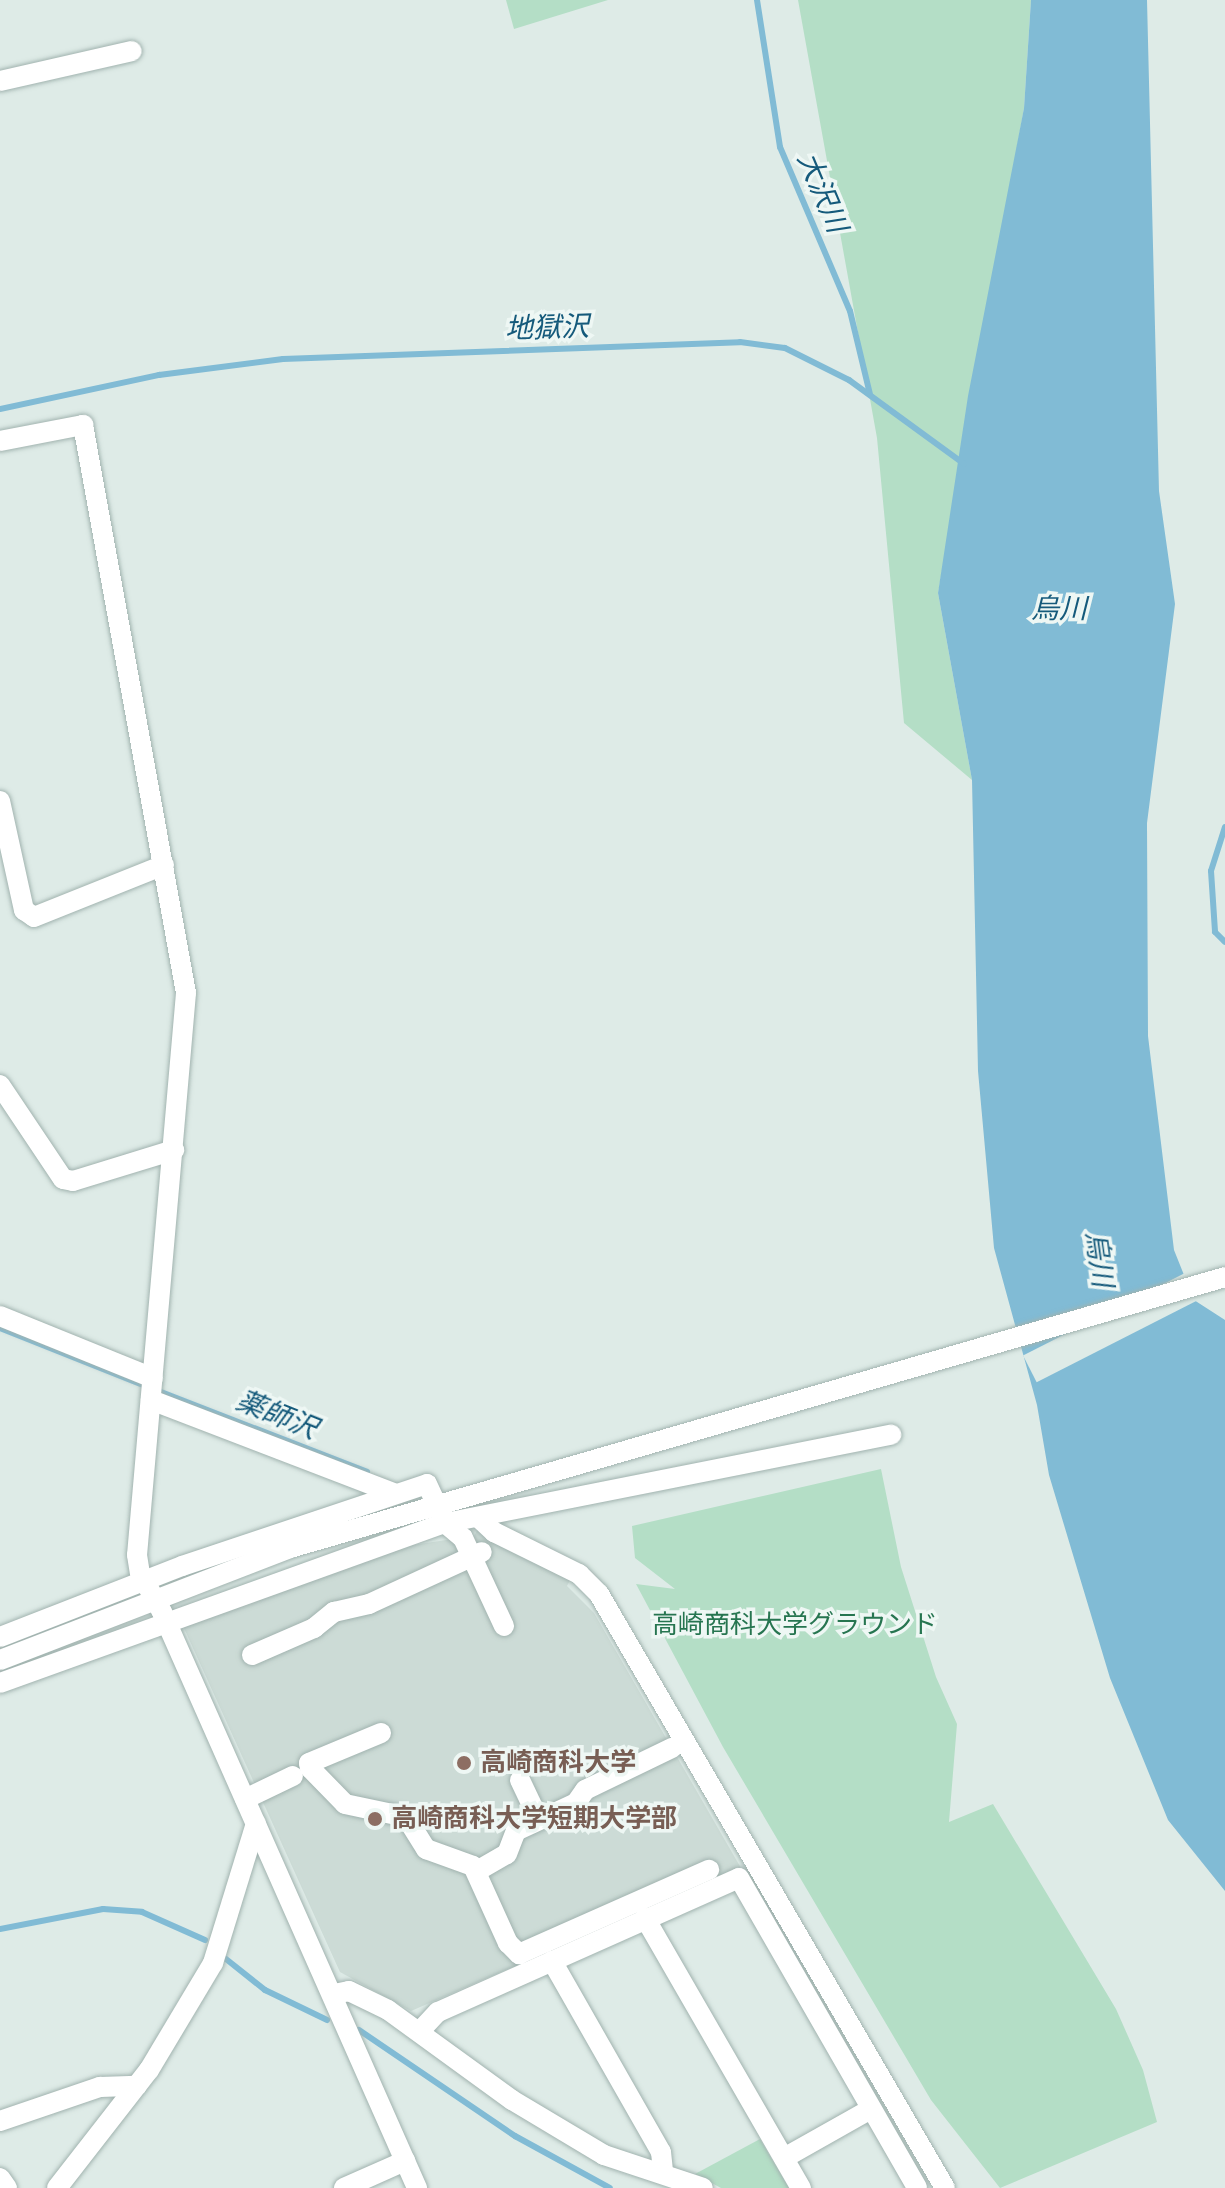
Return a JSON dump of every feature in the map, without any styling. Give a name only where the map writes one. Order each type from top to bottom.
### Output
[{"type":"street","points":[[0,81],[132,51]]},
{"type":"street","points":[[0,441],[83,425],[186,993],[137,1555],[144,1581],[157,1600],[334,1994],[417,2188]]},
{"type":"street","points":[[0,801],[24,910],[34,917],[164,865]]},
{"type":"street","points":[[0,1085],[58,1175],[73,1181],[174,1150]]},
{"type":"street","points":[[0,1683],[441,1514],[831,1389],[1225,1277]]},
{"type":"street","points":[[0,1316],[153,1378]]},
{"type":"street","points":[[151,1400],[393,1493]]},
{"type":"street","points":[[0,1660],[290,1548],[441,1514],[481,1520],[891,1435]]},
{"type":"street","points":[[0,1637],[144,1581],[393,1493],[427,1484],[441,1514],[472,1549],[504,1626]]},
{"type":"street","points":[[481,1520],[494,1532],[579,1574],[599,1594],[945,2188]]},
{"type":"street","points":[[252,1655],[314,1628],[334,1612],[369,1604],[472,1549]]},
{"type":"street","points":[[381,1733],[309,1763],[319,1783],[354,1809],[406,1817],[426,1849],[467,1861],[477,1871],[508,1943],[519,1954],[709,1870]]},
{"type":"street","points":[[477,1871],[507,1854],[516,1831],[576,1803],[585,1790],[672,1748]]},
{"type":"street","points":[[245,1799],[293,1776]]},
{"type":"street","points":[[520,1780],[539,1820]]},
{"type":"street","points":[[60,2188],[137,2086],[213,1963],[256,1823]]},
{"type":"street","points":[[420,2031],[438,2012],[739,1878],[917,2188]]},
{"type":"street","points":[[645,1918],[801,2188]]},
{"type":"street","points":[[552,1961],[661,2152],[663,2172]]},
{"type":"street","points":[[334,1994],[358,1994],[420,2031],[512,2100],[604,2155],[663,2172],[703,2188]]},
{"type":"street","points":[[0,2121],[100,2087],[137,2086]]},
{"type":"street","points":[[784,2158],[871,2109]]},
{"type":"street","points":[[344,2188],[405,2161]]},
{"type":"street","points":[[0,2178],[7,2188]]},
{"type":"shaded area","name":"高崎商科大学","points":[[478,1529],[572,1576],[567,1586],[594,1613],[741,1868],[411,2011],[340,1972],[183,1626],[371,1551],[474,1536]]},
{"type":"green space","points":[[506,0],[608,0],[514,29]]},
{"type":"green space","points":[[798,0],[1031,0],[1024,108],[938,593],[972,780],[904,723],[877,438]]},
{"type":"green space","name":"高崎商科大学グラウンド","points":[[881,1469],[901,1567],[936,1677],[957,1724],[949,1822],[993,1804],[1116,2009],[1143,2070],[1157,2122],[1000,2188],[931,2100],[723,1747],[636,1584],[675,1589],[635,1558],[632,1526]]},
{"type":"green space","points":[[760,2139],[789,2188],[721,2188],[695,2174]]},
{"type":"water","name":"烏川","points":[[1031,0],[1147,0],[1159,491],[1175,604],[1147,823],[1148,1036],[1174,1250],[1194,1300],[1225,1320],[1225,1891],[1168,1820],[1110,1678],[1049,1475],[1037,1405],[994,1248],[978,1071],[972,780],[938,593],[968,396],[1024,108]]},
{"type":"pier","points":[[1187,1272],[1201,1299],[1037,1382],[1023,1356]]},
{"type":"waterway","name":"大沢川","points":[[757,0],[780,147],[850,311],[870,394]]},
{"type":"waterway","name":"地獄沢","points":[[0,409],[159,375],[283,359],[740,342],[785,348],[849,380],[964,464]]},
{"type":"waterway","points":[[1225,827],[1211,871],[1215,932],[1225,942]]},
{"type":"waterway","name":"薬師沢","points":[[0,1328],[141,1384]]},
{"type":"waterway","name":"薬師沢","points":[[161,1392],[367,1472]]},
{"type":"waterway","points":[[0,1929],[103,1909],[142,1912],[205,1940]]},
{"type":"waterway","points":[[226,1959],[265,1990],[327,2020]]},
{"type":"waterway","points":[[359,2030],[515,2136],[610,2188]]},
{"type":"place","name":"高崎商科大学","points":[[464,1763]]},
{"type":"place","name":"高崎商科大学短期大学部","points":[[375,1819]]}]
